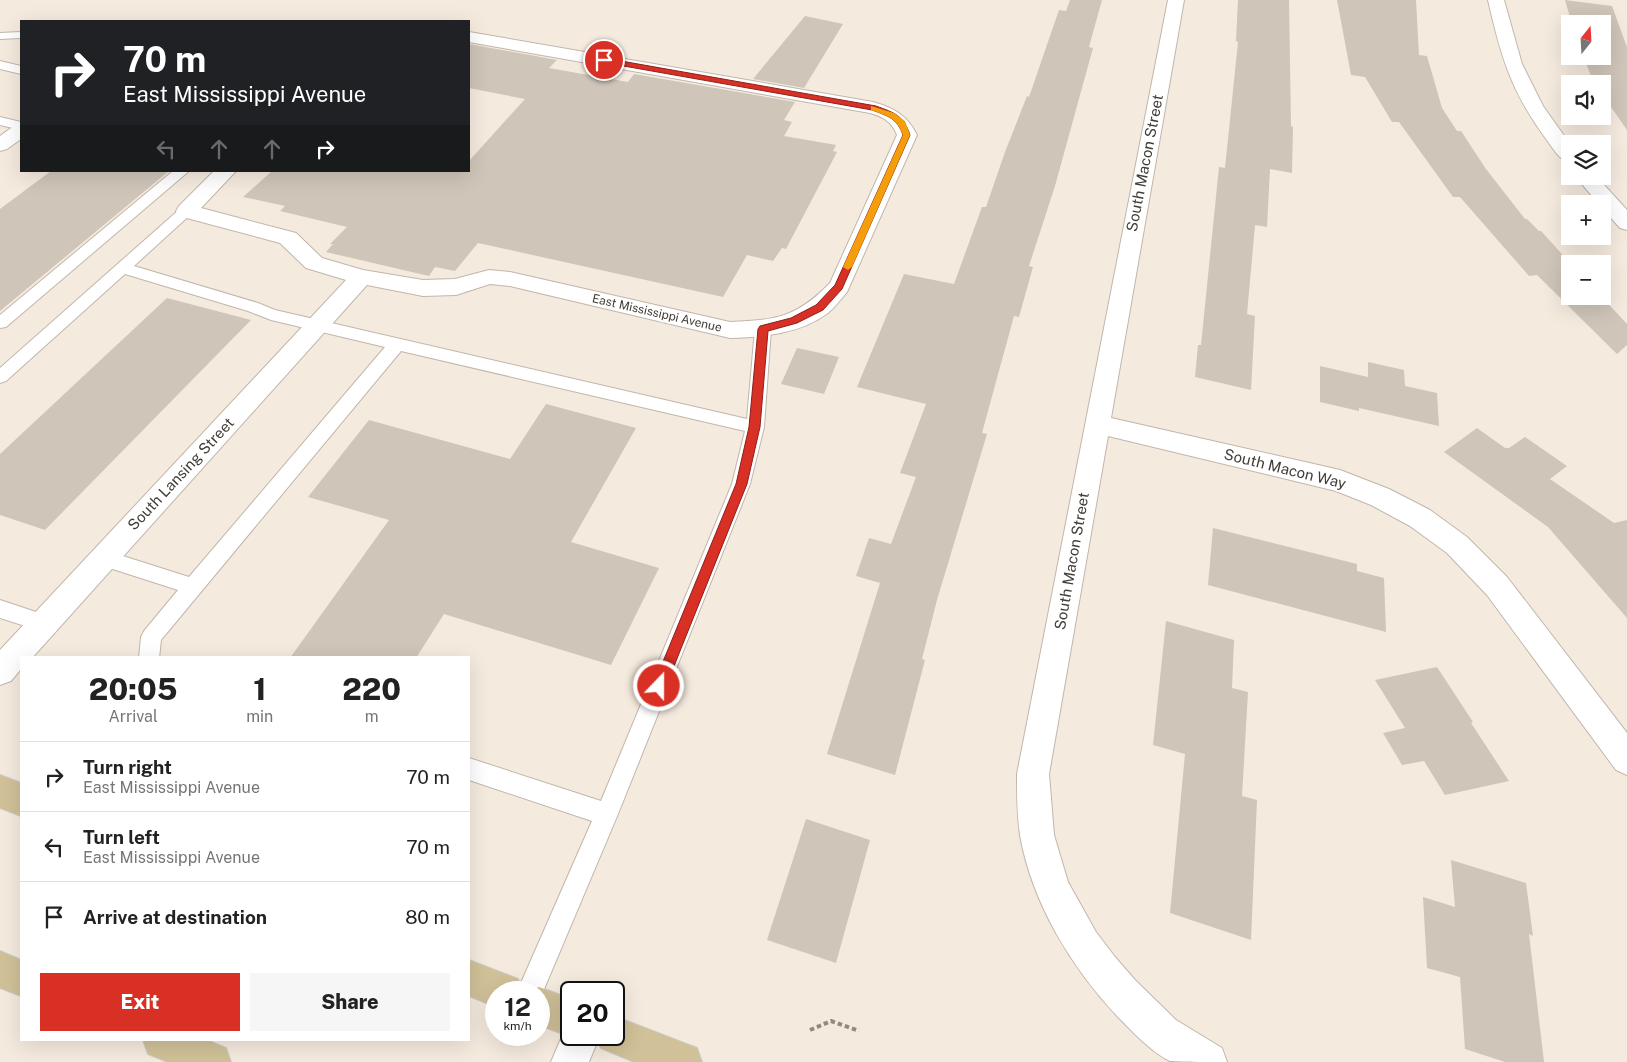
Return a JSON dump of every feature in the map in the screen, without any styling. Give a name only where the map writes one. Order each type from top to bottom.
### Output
[{"type":"main road","points":[[0,791],[20,800]]},
{"type":"main road","points":[[0,969],[20,978]]},
{"type":"main road","points":[[470,978],[485,984]]},
{"type":"main road","points":[[625,1039],[683,1062]]},
{"type":"main road","points":[[164,1041],[212,1062]]},
{"type":"street","name":"South Macon Street","points":[[1176,0],[1033,774],[1037,835],[1047,874],[1071,926],[1106,978],[1164,1034],[1208,1062]]},
{"type":"street","points":[[1496,0],[1508,51],[1527,94],[1561,146]]},
{"type":"street","name":"East Mississippi Avenue","points":[[186,211],[288,238],[314,263],[362,277],[423,288],[456,287],[489,277],[510,279],[730,330],[763,329],[794,321],[820,308],[838,287],[906,135],[902,123],[891,114],[873,108],[470,37]]},
{"type":"street","points":[[0,145],[20,129]]},
{"type":"street","points":[[186,211],[225,172]]},
{"type":"street","points":[[1593,185],[1627,223]]},
{"type":"street","name":"South Lansing Street","points":[[0,671],[362,277]]},
{"type":"street","name":"South Macon Way","points":[[1097,424],[1340,481],[1380,497],[1420,518],[1457,545],[1497,586],[1627,759]]},
{"type":"street","points":[[570,1062],[577,1046]]},
{"type":"lane","points":[[0,36],[20,35]]},
{"type":"lane","points":[[0,65],[20,70]]},
{"type":"lane","points":[[0,122],[20,128]]},
{"type":"lane","points":[[0,323],[181,172]]},
{"type":"lane","points":[[0,377],[186,211]]},
{"type":"lane","points":[[122,268],[271,314],[755,427]]},
{"type":"lane","points":[[535,981],[607,814],[741,484],[755,427],[763,329]]},
{"type":"lane","points":[[150,656],[151,637],[397,344]]},
{"type":"lane","points":[[104,558],[194,587]]},
{"type":"lane","points":[[0,609],[44,623]]},
{"type":"lane","points":[[470,769],[607,814]]},
{"type":"path","points":[[810,1030],[831,1021],[859,1031]]},
{"type":"building","points":[[1070,0],[1102,0],[1089,47],[1093,48],[1055,186],[1029,266],[1033,267],[1019,317],[1014,316],[982,433],[987,434],[937,600],[922,659],[925,660],[895,775],[827,754],[880,583],[856,576],[869,538],[891,544],[916,477],[900,473],[926,404],[857,387],[904,274],[954,284],[982,207],[986,207],[1005,152],[1027,96],[1029,97],[1059,10],[1066,11]]},
{"type":"building","points":[[1238,0],[1289,0],[1291,126],[1293,127],[1292,173],[1270,169],[1267,227],[1255,225],[1247,314],[1255,316],[1251,390],[1195,377],[1198,345],[1201,345],[1219,167],[1225,168],[1238,42],[1236,41]]},
{"type":"building","points":[[1337,0],[1416,0],[1419,55],[1427,56],[1442,108],[1457,131],[1461,131],[1486,169],[1525,219],[1541,231],[1563,255],[1561,255],[1561,299],[1537,275],[1529,276],[1460,197],[1453,197],[1399,122],[1392,122],[1365,77],[1351,75]]},
{"type":"building","points":[[1565,0],[1612,6],[1627,47],[1627,130],[1611,107],[1611,75],[1591,75],[1587,65],[1611,65],[1611,15],[1569,15]]},
{"type":"building","points":[[805,16],[843,24],[804,88],[753,79]]},
{"type":"building","points":[[470,44],[557,60],[549,68],[628,82],[634,74],[795,102],[784,120],[792,122],[784,136],[836,145],[833,151],[837,152],[786,249],[782,248],[773,261],[747,255],[723,297],[478,243],[455,271],[435,267],[429,276],[326,252],[333,244],[330,244],[347,227],[280,211],[285,206],[243,197],[271,172],[470,172],[470,160],[525,99],[470,88]]},
{"type":"building","points":[[50,172],[168,172],[0,311],[0,209]]},
{"type":"building","points":[[167,298],[251,320],[45,530],[0,515],[0,454]]},
{"type":"building","points":[[1567,305],[1609,305],[1627,324],[1627,345],[1617,354]]},
{"type":"building","points":[[797,348],[839,357],[824,394],[781,384]]},
{"type":"building","points":[[1368,362],[1404,370],[1405,386],[1437,393],[1439,426],[1359,408],[1359,411],[1320,402],[1320,366],[1368,377]]},
{"type":"building","points":[[546,404],[636,428],[571,542],[659,568],[611,665],[444,614],[417,656],[291,656],[389,520],[308,497],[369,420],[510,459]]},
{"type":"building","points":[[1477,428],[1505,448],[1509,448],[1525,437],[1567,466],[1550,479],[1614,523],[1627,520],[1627,618],[1548,527],[1444,452]]},
{"type":"building","points":[[1213,528],[1357,564],[1357,571],[1384,578],[1386,632],[1208,585]]},
{"type":"building","points":[[1166,621],[1234,640],[1232,688],[1248,692],[1242,796],[1257,800],[1251,940],[1170,913],[1185,754],[1153,745]]},
{"type":"building","points":[[1437,667],[1509,781],[1445,795],[1424,761],[1402,765],[1383,733],[1405,728],[1375,680]]},
{"type":"building","points":[[806,819],[870,840],[836,963],[767,940]]},
{"type":"building","points":[[1451,860],[1526,883],[1533,936],[1529,934],[1544,1062],[1505,1062],[1465,1049],[1460,977],[1427,968],[1423,897],[1455,907]]},
{"type":"slow traffic","points":[[848,267],[906,135],[902,123],[891,114],[873,108]]},
{"type":"route","points":[[604,60],[873,108],[891,114],[902,123],[906,135],[838,287],[820,308],[794,321],[763,329],[755,427],[741,484],[659,686]]}]
